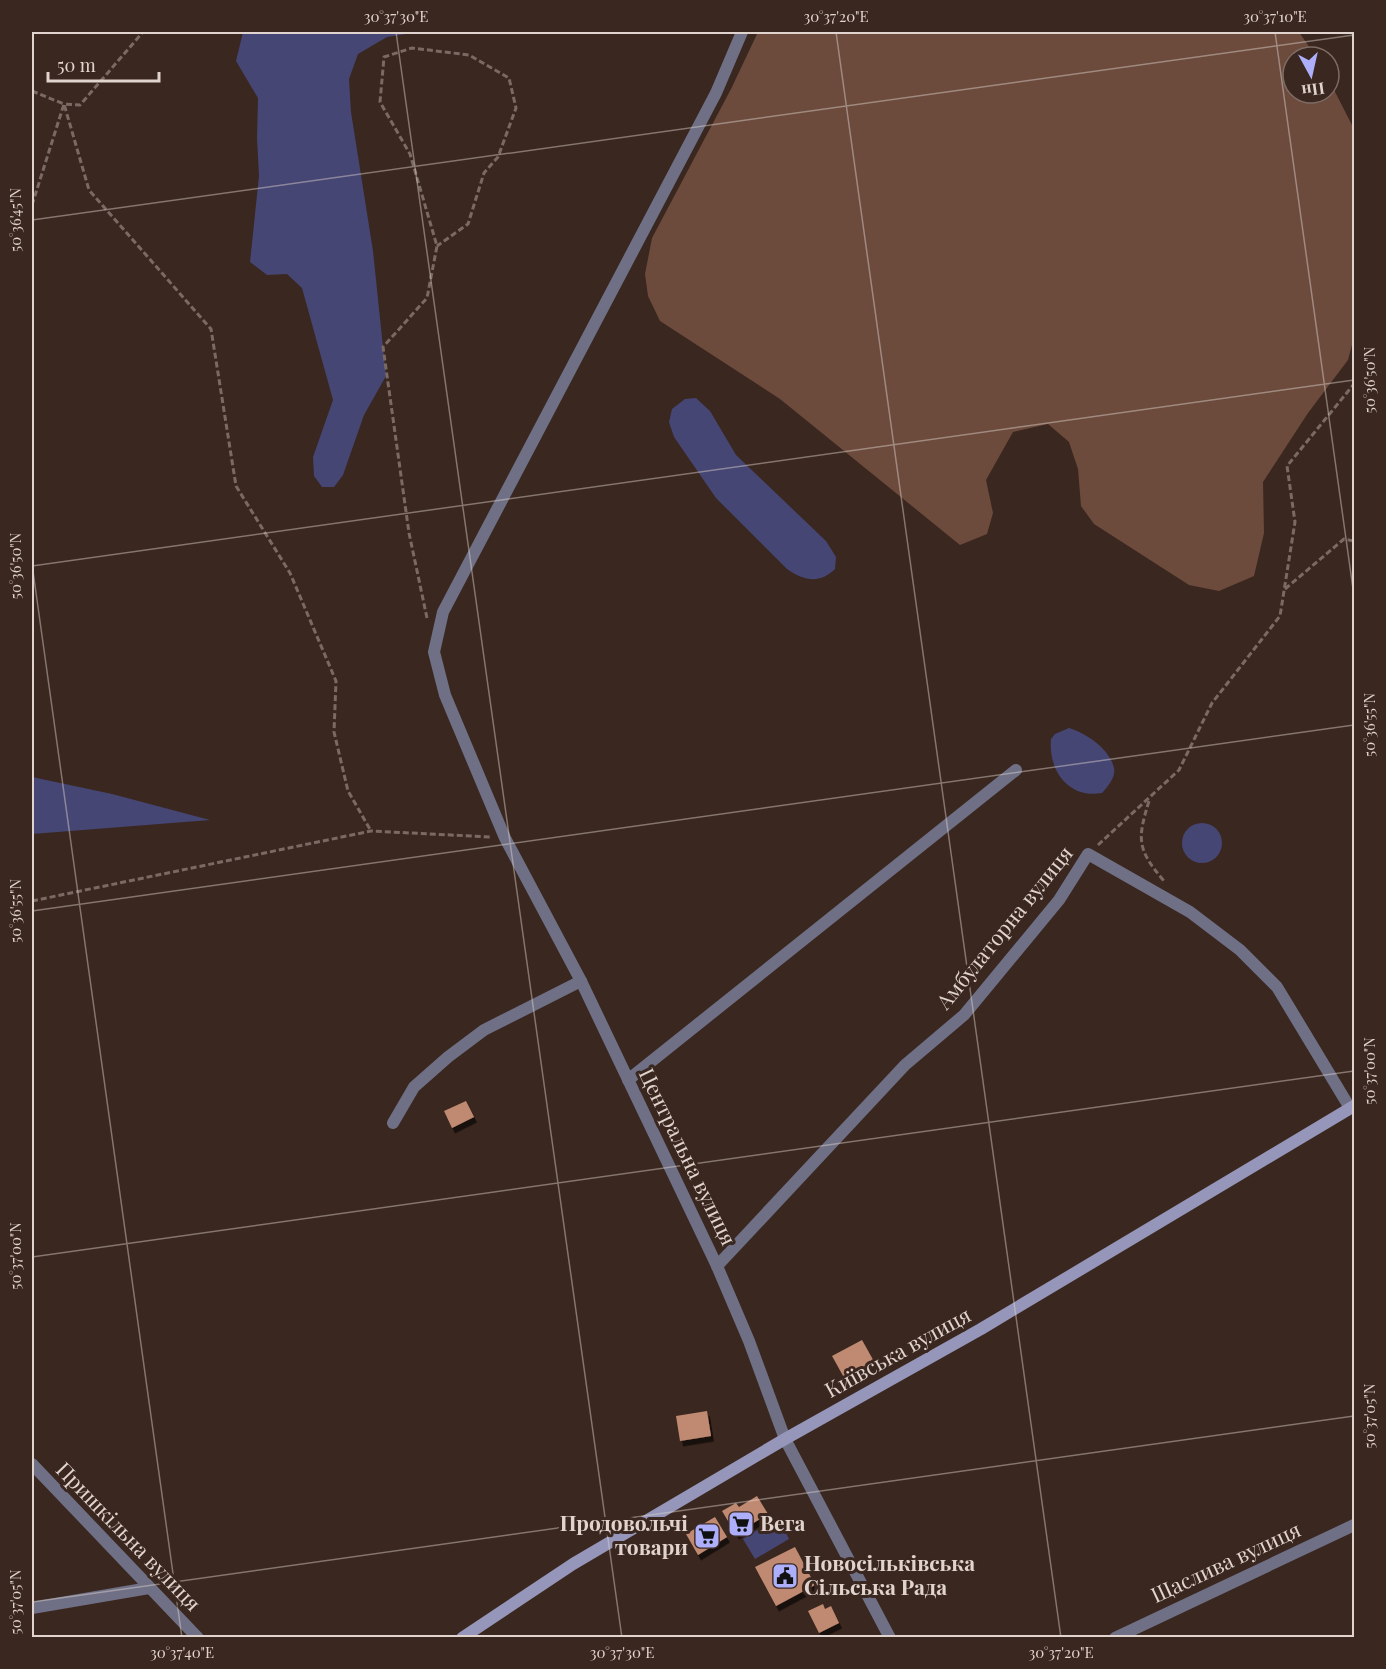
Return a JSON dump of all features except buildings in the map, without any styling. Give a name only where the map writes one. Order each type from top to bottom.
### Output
[{"type":"street","name":"Центральна вулиця","points":[[742,32],[716,93],[443,612],[434,652],[445,695],[505,838],[581,981],[717,1266],[749,1341],[785,1439],[890,1638]]},
{"type":"street","points":[[628,1080],[1016,770]]},
{"type":"street","name":"Амбулаторна вулиця","points":[[717,1266],[905,1065],[964,1016],[1059,900],[1088,854],[1190,912],[1240,950],[1277,987],[1352,1107]]},
{"type":"street","points":[[393,1123],[414,1087],[448,1057],[484,1030],[581,981]]},
{"type":"street","name":"Київська вулиця","points":[[462,1638],[573,1564],[785,1439],[992,1323],[1352,1107]]},
{"type":"street","name":"Пришкільна вулиця","points":[[32,1464],[198,1638]]},
{"type":"street","name":"Щаслива вулиця","points":[[1114,1638],[1354,1525]]},
{"type":"street","points":[[32,1608],[149,1588]]},
{"type":"path","points":[[32,91],[64,104],[80,105],[143,32]]},
{"type":"path","points":[[427,620],[409,533],[383,347],[427,298],[437,246],[410,154],[380,102],[384,57],[412,48],[469,55],[508,78],[516,108],[498,157],[484,173],[468,224],[437,246]]},
{"type":"path","points":[[32,205],[64,104]]},
{"type":"path","points":[[64,104],[89,190],[211,330],[236,486],[290,573],[336,681],[333,732],[348,791],[371,831]]},
{"type":"path","points":[[1088,854],[1179,770],[1212,703],[1280,616],[1295,522],[1287,466],[1354,384]]},
{"type":"path","points":[[1284,590],[1344,539],[1354,541]]},
{"type":"path","points":[[1149,798],[1140,831],[1145,859],[1168,886]]},
{"type":"path","points":[[32,901],[371,831],[505,838]]},
{"type":"shaded area","points":[[243,32],[419,32],[387,37],[358,54],[349,79],[351,112],[373,251],[386,376],[364,415],[343,475],[334,487],[322,487],[314,476],[313,457],[333,400],[302,288],[287,274],[267,275],[250,262],[259,176],[258,98],[236,61]]},
{"type":"shaded area","points":[[758,32],[1299,32],[1308,45],[1281,45],[1281,105],[1341,104],[1354,129],[1354,337],[1348,360],[1308,413],[1263,482],[1264,533],[1254,576],[1219,591],[1189,585],[1094,524],[1081,506],[1078,469],[1069,442],[1048,424],[1013,432],[986,480],[993,513],[987,534],[960,545],[780,399],[660,321],[648,296],[645,274],[652,238],[731,89]]},
{"type":"shaded area","points":[[696,398],[710,411],[736,455],[826,541],[836,557],[835,569],[829,574],[812,579],[787,569],[716,498],[674,437],[669,422],[672,409],[685,399]]},
{"type":"shaded area","points":[[1069,728],[1096,743],[1112,761],[1114,775],[1102,793],[1080,792],[1071,787],[1057,772],[1051,751],[1051,739],[1055,734]]},
{"type":"shaded area","points":[[32,777],[112,794],[210,820],[32,834]]},
{"type":"shaded area","points":[[1202,823],[1210,824],[1216,829],[1221,835],[1221,851],[1216,857],[1210,862],[1202,863],[1194,862],[1188,857],[1183,851],[1182,843],[1183,835],[1188,829],[1194,824]]},
{"type":"shaded area","points":[[778,1517],[789,1539],[755,1559],[743,1539]]},
{"type":"place","name":"Вега","points":[[741,1524]]},
{"type":"place","name":"Продовольчі товари","points":[[707,1536]]},
{"type":"place","name":"Новосільківська Сільська Рада","points":[[785,1576]]}]
